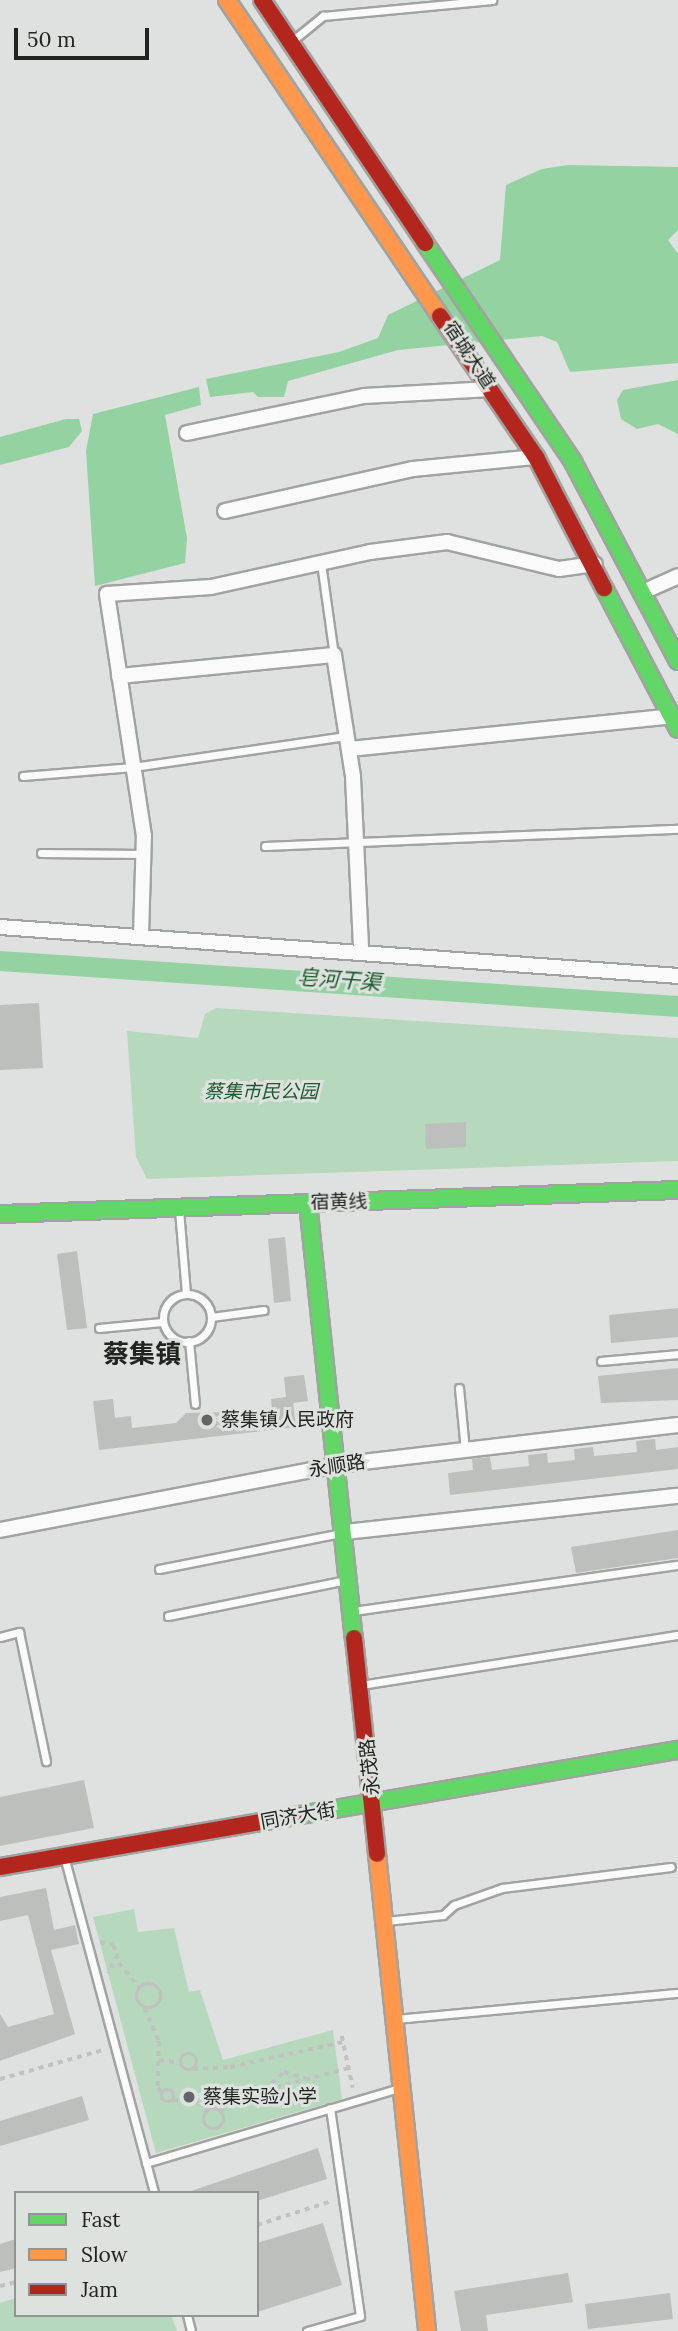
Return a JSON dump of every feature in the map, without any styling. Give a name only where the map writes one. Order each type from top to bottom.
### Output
[{"type":"main road","name":"宿城大道","points":[[227,0],[536,457],[595,564],[675,722]]},
{"type":"main road","name":"宿城大道","points":[[262,0],[573,462],[645,591],[678,662]]},
{"type":"main road","name":"宿黄线","points":[[0,1214],[678,1190]]},
{"type":"main road","name":"永茂路","points":[[308,1203],[374,1803],[400,2088],[427,2331]]},
{"type":"main road","name":"同济大街","points":[[0,1867],[678,1750]]},
{"type":"street","points":[[187,433],[364,396],[491,389]]},
{"type":"street","points":[[225,511],[413,469],[536,457]]},
{"type":"street","points":[[141,935],[143,854],[107,594],[211,587],[321,563],[447,542],[559,569],[595,564]]},
{"type":"street","points":[[645,591],[678,576]]},
{"type":"street","points":[[119,676],[334,655],[348,743],[361,949]]},
{"type":"street","points":[[348,743],[675,722]]},
{"type":"street","points":[[0,927],[361,949],[678,976]]},
{"type":"street","name":"永顺路","points":[[0,1530],[337,1465],[678,1425]]},
{"type":"street","points":[[345,1532],[678,1496]]},
{"type":"lane","points":[[291,42],[323,16],[492,0]]},
{"type":"lane","points":[[321,563],[334,655]]},
{"type":"lane","points":[[23,776],[133,767],[348,743]]},
{"type":"lane","points":[[265,846],[678,829]]},
{"type":"lane","points":[[41,853],[143,854]]},
{"type":"lane","points":[[179,1207],[186,1294]]},
{"type":"lane","points":[[186,1294],[200,1298],[211,1317],[206,1331],[189,1341],[170,1335],[162,1322],[166,1304],[186,1294]]},
{"type":"lane","points":[[211,1317],[264,1310]]},
{"type":"lane","points":[[99,1328],[162,1322]]},
{"type":"lane","points":[[189,1341],[195,1404]]},
{"type":"lane","points":[[601,1362],[678,1354]]},
{"type":"lane","points":[[458,1388],[465,1450]]},
{"type":"lane","points":[[159,1569],[345,1532]]},
{"type":"lane","points":[[353,1611],[678,1565]]},
{"type":"lane","points":[[168,1616],[349,1579]]},
{"type":"lane","points":[[0,1637],[19,1632],[46,1761]]},
{"type":"lane","points":[[361,1685],[678,1636]]},
{"type":"lane","points":[[64,1856],[153,2191]]},
{"type":"lane","points":[[386,1921],[443,1914],[454,1905],[502,1888],[671,1867]]},
{"type":"lane","points":[[395,2019],[678,1993]]},
{"type":"lane","points":[[146,2163],[400,2088]]},
{"type":"lane","points":[[307,2331],[360,2316],[330,2108]]},
{"type":"path","points":[[87,1942],[113,1945],[119,1962],[140,1988]]},
{"type":"path","points":[[97,1981],[119,1962]]},
{"type":"path","points":[[140,1988],[151,1984],[161,1996],[156,2006],[145,2008]]},
{"type":"path","points":[[140,1988],[137,1999],[145,2008],[159,2041],[158,2088],[165,2101],[197,2102],[208,2111],[220,2111],[263,2091],[349,2068]]},
{"type":"path","points":[[342,2036],[356,2101]]},
{"type":"path","points":[[158,2060],[181,2063],[193,2068],[221,2069],[343,2042]]},
{"type":"path","points":[[0,2079],[115,2047]]},
{"type":"path","points":[[181,2063],[186,2055],[194,2055],[193,2068]]},
{"type":"path","points":[[263,2091],[285,2072],[309,2079]]},
{"type":"path","points":[[287,2085],[299,2117]]},
{"type":"path","points":[[163,2093],[172,2091],[173,2100]]},
{"type":"path","points":[[208,2111],[206,2124],[214,2128],[223,2123],[220,2111]]},
{"type":"path","points":[[259,2224],[342,2198]]},
{"type":"green space","name":"蔡集市民公园","points":[[216,1008],[678,1038],[678,1161],[147,1179],[136,1157],[127,1031],[198,1038],[205,1014]]},
{"type":"green space","points":[[134,1909],[138,1932],[174,1928],[189,1992],[200,1990],[223,2060],[333,2030],[342,2099],[156,2153],[93,1917]]},
{"type":"green space","points":[[14,2299],[14,2317],[172,2317],[177,2331],[0,2331],[0,2303]]},
{"type":"water","points":[[568,165],[678,167],[678,230],[668,240],[678,254],[678,363],[570,372],[557,342],[542,336],[398,350],[288,381],[284,397],[258,397],[253,392],[210,397],[206,379],[339,352],[378,338],[388,315],[500,260],[506,185],[542,169]]},
{"type":"water","points":[[678,380],[678,434],[658,424],[637,429],[621,419],[617,400],[623,390]]},
{"type":"water","points":[[199,387],[201,405],[165,415],[187,538],[185,563],[95,586],[86,451],[93,414]]},
{"type":"water","points":[[66,419],[79,419],[82,431],[69,447],[0,465],[0,437]]},
{"type":"water","name":"皂河干渠","points":[[0,951],[678,996],[678,1017],[0,971]]},
{"type":"building","points":[[39,1003],[43,1068],[0,1070],[0,1005]]},
{"type":"building","points":[[466,1122],[466,1147],[426,1149],[425,1124]]},
{"type":"building","points":[[285,1237],[291,1301],[274,1303],[268,1239]]},
{"type":"building","points":[[77,1251],[87,1328],[67,1330],[57,1254]]},
{"type":"building","points":[[678,1308],[678,1337],[611,1343],[609,1315]]},
{"type":"building","points":[[678,1368],[678,1400],[601,1403],[598,1376]]},
{"type":"building","points":[[304,1375],[308,1401],[293,1403],[296,1427],[99,1450],[93,1401],[113,1399],[115,1418],[131,1416],[132,1428],[176,1423],[186,1413],[272,1411],[271,1399],[286,1397],[284,1377]]},
{"type":"building","points":[[655,1439],[656,1450],[678,1447],[678,1469],[450,1495],[448,1473],[473,1470],[472,1459],[490,1457],[492,1470],[529,1466],[528,1455],[547,1453],[548,1463],[575,1460],[574,1449],[593,1447],[594,1456],[637,1452],[636,1441]]},
{"type":"building","points":[[678,1530],[678,1558],[576,1573],[571,1547]]},
{"type":"building","points":[[84,1780],[94,1828],[0,1846],[0,1797]]},
{"type":"building","points":[[46,1888],[54,1930],[75,1925],[79,1944],[51,1950],[75,2034],[0,2061],[0,2014],[8,2027],[54,2014],[28,1915],[0,1921],[0,1897]]},
{"type":"building","points":[[82,2096],[89,2120],[0,2146],[0,2121]]},
{"type":"building","points":[[318,2148],[327,2179],[259,2200],[259,2191],[191,2191]]},
{"type":"building","points":[[323,2223],[342,2285],[259,2311],[259,2242]]},
{"type":"building","points":[[14,2240],[14,2268],[0,2272],[0,2244]]},
{"type":"building","points":[[568,2273],[573,2302],[486,2315],[488,2331],[461,2331],[454,2291]]},
{"type":"building","points":[[670,2293],[673,2319],[588,2329],[585,2304]]},
{"type":"traffic: fast","points":[[425,243],[573,462],[678,661]]},
{"type":"traffic: fast","points":[[604,588],[678,729]]},
{"type":"traffic: fast","points":[[0,1214],[678,1190]]},
{"type":"traffic: fast","points":[[308,1203],[354,1638]]},
{"type":"traffic: fast","points":[[300,1815],[678,1750]]},
{"type":"traffic: slow","points":[[227,0],[440,316]]},
{"type":"traffic: slow","points":[[377,1854],[427,2331]]},
{"type":"traffic: jam","points":[[262,0],[425,243]]},
{"type":"traffic: jam","points":[[440,316],[536,457],[604,588]]},
{"type":"traffic: jam","points":[[354,1638],[377,1854]]},
{"type":"traffic: jam","points":[[0,1867],[300,1815]]},
{"type":"place","name":"蔡集镇人民政府","points":[[207,1420]]},
{"type":"place","name":"蔡集实验小学","points":[[189,2097]]},
{"type":"district","name":"蔡集镇","points":[[142,1354]]}]
